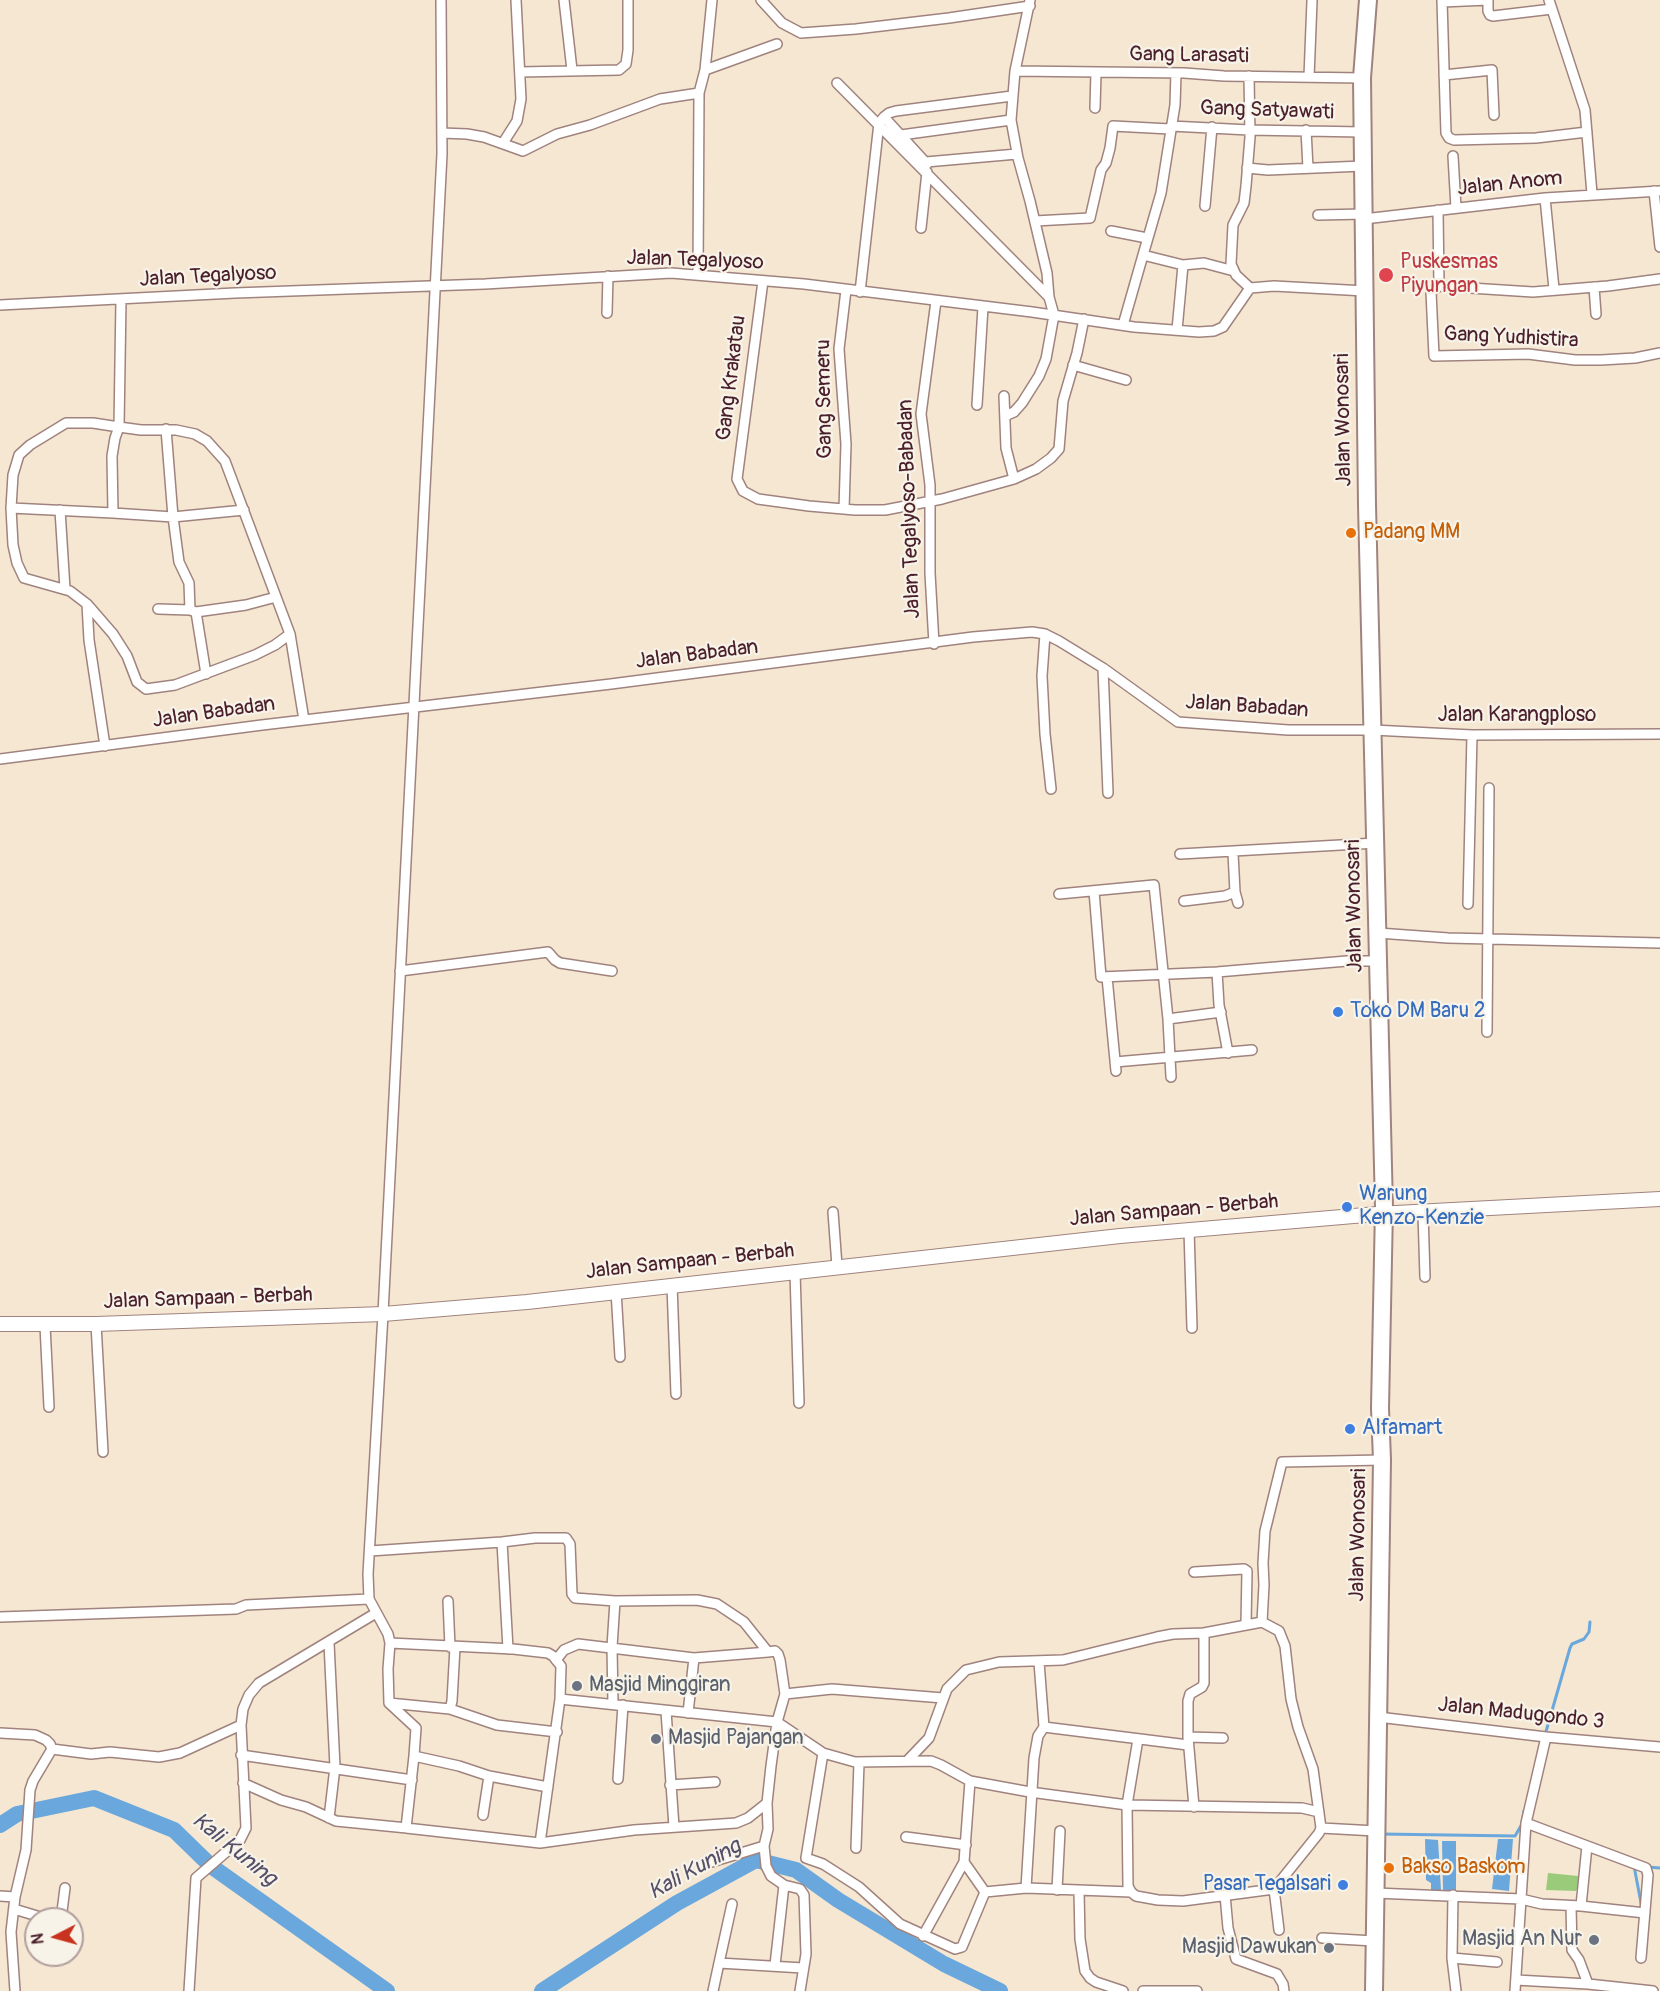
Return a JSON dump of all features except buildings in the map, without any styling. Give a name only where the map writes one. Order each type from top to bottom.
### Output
[{"type":"highway","name":"Jalan Wonosari","points":[[1368,0],[1362,78],[1367,506],[1383,1213],[1380,1408],[1382,1460],[1374,1991]]},
{"type":"main road","name":"Jalan Sampaan - Berbah","points":[[0,1324],[96,1324],[383,1314],[527,1302],[837,1266],[1189,1230],[1383,1213],[1423,1213],[1660,1199]]},
{"type":"street","points":[[407,1828],[416,1728],[389,1703],[390,1643],[369,1599],[368,1574],[435,286],[442,133],[441,0]]},
{"type":"street","points":[[503,143],[517,121],[521,99],[516,0]]},
{"type":"street","points":[[564,0],[572,70]]},
{"type":"street","points":[[520,72],[619,70],[626,64],[628,0]]},
{"type":"street","points":[[698,275],[699,93],[705,70],[712,0]]},
{"type":"street","points":[[761,0],[782,23],[801,33],[949,18],[1030,3],[1016,71],[1011,120],[1017,154],[1047,273],[1054,315],[1046,359],[1039,376],[1022,403],[1014,412],[1006,415]]},
{"type":"street","points":[[1587,132],[1536,138],[1454,140],[1449,138],[1446,133],[1442,1],[1488,0],[1488,11],[1493,16],[1551,4],[1585,110],[1587,132],[1592,194]]},
{"type":"street","points":[[1309,77],[1312,1]]},
{"type":"street","points":[[705,70],[777,44]]},
{"type":"street","points":[[1444,75],[1492,70],[1494,115]]},
{"type":"street","name":"Gang Larasati","points":[[1016,71],[1362,78]]},
{"type":"street","points":[[1095,108],[1096,72]]},
{"type":"street","points":[[1123,325],[1159,203],[1175,105],[1176,73]]},
{"type":"street","points":[[1249,76],[1247,168],[1244,203],[1233,225],[1231,264],[1234,271],[1250,288],[1274,286],[1365,291]]},
{"type":"street","points":[[837,83],[902,135],[926,167],[921,228]]},
{"type":"street","points":[[442,133],[467,134],[503,143],[523,151],[557,134],[590,125],[660,99],[699,93]]},
{"type":"street","points":[[860,291],[882,120],[889,113],[896,111],[1012,96]]},
{"type":"street","points":[[882,120],[1049,293]]},
{"type":"street","points":[[902,135],[1011,120]]},
{"type":"street","name":"Gang Satyawati","points":[[1035,221],[1090,218],[1101,170],[1106,163],[1110,148],[1113,126],[1363,132]]},
{"type":"street","points":[[1205,206],[1212,127]]},
{"type":"street","points":[[1306,130],[1308,168]]},
{"type":"street","points":[[926,167],[1017,154]]},
{"type":"street","points":[[1453,156],[1456,208]]},
{"type":"street","points":[[1247,168],[1268,170],[1363,166]]},
{"type":"street","points":[[1657,191],[1660,247]]},
{"type":"street","name":"Jalan Anom","points":[[1318,215],[1364,216],[1545,198],[1657,191]]},
{"type":"street","points":[[1545,198],[1554,289]]},
{"type":"street","name":"Gang Yudhistira","points":[[1438,210],[1439,285],[1431,292],[1434,356],[1528,354],[1575,360],[1601,360],[1635,358],[1660,353]]},
{"type":"street","points":[[1111,231],[1147,238]]},
{"type":"street","points":[[1143,255],[1183,265],[1204,263],[1234,271]]},
{"type":"street","points":[[1177,330],[1183,265]]},
{"type":"street","name":"Jalan Tegalyoso","points":[[0,305],[671,273],[860,291],[1123,325],[1214,332],[1223,327],[1250,288]]},
{"type":"street","points":[[607,313],[608,276]]},
{"type":"street","points":[[1439,285],[1533,292],[1660,279]]},
{"type":"street","name":"Gang Krakatau","points":[[763,281],[737,479],[743,491],[758,498],[808,506],[844,508]]},
{"type":"street","points":[[1594,287],[1596,314]]},
{"type":"street","name":"Gang Semeru","points":[[844,508],[846,444],[839,349],[846,290]]},
{"type":"street","points":[[113,513],[112,456],[119,427],[121,299]]},
{"type":"street","name":"Jalan Tegalyoso-Babadan","points":[[934,644],[930,573],[930,485],[921,414],[936,301]]},
{"type":"street","points":[[977,405],[983,307]]},
{"type":"street","points":[[844,508],[885,510],[930,502],[1014,479],[1036,469],[1059,449],[1063,401],[1084,319]]},
{"type":"street","points":[[1073,365],[1126,380]]},
{"type":"street","points":[[1004,396],[1006,448],[1014,479]]},
{"type":"street","points":[[290,634],[275,645],[206,674],[175,685],[153,689],[144,688],[137,682],[127,656],[113,633],[87,604],[65,589],[38,584],[24,578],[15,554],[11,508],[13,475],[19,455],[30,444],[66,423],[93,423],[141,430],[166,429],[195,434],[207,441],[225,461],[290,634],[304,720]]},
{"type":"street","points":[[166,429],[179,561],[189,584],[206,674]]},
{"type":"street","points":[[11,508],[173,517],[244,510]]},
{"type":"street","points":[[60,510],[65,589]]},
{"type":"street","points":[[158,609],[193,611],[246,605],[276,597]]},
{"type":"street","points":[[87,604],[89,640],[105,746]]},
{"type":"street","name":"Jalan Babadan","points":[[0,759],[1008,633],[1045,634],[1103,668],[1178,722],[1288,730],[1373,730]]},
{"type":"street","points":[[1045,634],[1042,676],[1051,789]]},
{"type":"street","points":[[1103,668],[1108,793]]},
{"type":"street","name":"Jalan Karangploso","points":[[1373,730],[1472,735],[1660,734]]},
{"type":"street","points":[[1468,903],[1472,735]]},
{"type":"street","points":[[1487,1032],[1489,788]]},
{"type":"street","points":[[1180,854],[1376,843]]},
{"type":"street","points":[[1233,852],[1235,892],[1238,903]]},
{"type":"street","points":[[1457,868],[1488,871]]},
{"type":"street","points":[[1059,894],[1154,885],[1168,1019],[1171,1077]]},
{"type":"street","points":[[1094,891],[1101,977],[1378,961]]},
{"type":"street","points":[[1185,901],[1225,896],[1235,892]]},
{"type":"street","points":[[1378,933],[1487,939],[1660,943]]},
{"type":"street","points":[[400,971],[548,952],[560,963],[612,971]]},
{"type":"street","points":[[1217,972],[1228,1053]]},
{"type":"street","points":[[1107,977],[1116,1067],[1170,1056],[1252,1050]]},
{"type":"street","points":[[1168,1019],[1221,1012]]},
{"type":"street","points":[[833,1212],[837,1266]]},
{"type":"street","points":[[1423,1213],[1425,1277]]},
{"type":"street","points":[[1189,1230],[1192,1328]]},
{"type":"street","points":[[795,1272],[799,1403]]},
{"type":"street","points":[[672,1285],[676,1394]]},
{"type":"street","points":[[616,1291],[620,1357]]},
{"type":"street","points":[[45,1324],[49,1407]]},
{"type":"street","points":[[96,1324],[103,1452]]},
{"type":"street","points":[[1262,1622],[1266,1531],[1282,1462],[1382,1460]]},
{"type":"street","points":[[370,1551],[535,1538],[566,1538],[570,1544],[574,1598],[615,1601],[697,1600],[717,1604],[744,1622],[768,1652]]},
{"type":"street","points":[[502,1542],[508,1649]]},
{"type":"street","points":[[1194,1572],[1244,1569],[1247,1571],[1246,1624]]},
{"type":"street","points":[[0,1617],[236,1609],[246,1605],[369,1599]]},
{"type":"street","points":[[448,1601],[453,1647],[450,1709]]},
{"type":"street","points":[[615,1601],[612,1647],[618,1705],[618,1779]]},
{"type":"street","points":[[189,1991],[196,1878],[240,1840],[246,1828],[241,1725],[246,1701],[253,1689],[376,1613]]},
{"type":"street","points":[[908,1760],[929,1738],[947,1689],[966,1670],[999,1662],[1063,1660],[1173,1634],[1204,1633],[1262,1622],[1279,1631],[1284,1640],[1291,1699],[1313,1769],[1321,1828],[1319,1833],[1274,1889],[1184,1901],[1136,1896],[1128,1886],[1127,1805],[1138,1739]]},
{"type":"street","points":[[1194,1807],[1188,1741],[1190,1694],[1202,1687],[1204,1683],[1204,1633]]},
{"type":"street","points":[[328,1643],[335,1767],[329,1818]]},
{"type":"street","points":[[390,1643],[548,1653],[561,1666],[557,1732],[540,1843]]},
{"type":"street","points":[[556,1660],[564,1650],[578,1644],[694,1658],[775,1651],[780,1660],[785,1694],[777,1722],[768,1803],[768,1829],[764,1849],[766,1866],[771,1876],[784,1885],[800,1889],[804,1894],[806,1954],[800,1991]]},
{"type":"street","points":[[688,1713],[694,1658]]},
{"type":"street","points":[[1026,1888],[1030,1792],[1038,1736],[1044,1727],[1039,1662]]},
{"type":"street","points":[[785,1694],[832,1689],[943,1698]]},
{"type":"street","points":[[560,1699],[777,1722],[823,1753],[859,1763],[931,1761],[970,1781],[1030,1792],[1127,1805],[1291,1808],[1319,1812]]},
{"type":"street","points":[[389,1703],[450,1709],[497,1725],[557,1732]]},
{"type":"street","points":[[666,1711],[674,1827]]},
{"type":"street","name":"Jalan Madugondo 3","points":[[1378,1717],[1546,1737],[1660,1747]]},
{"type":"street","points":[[51,1749],[91,1754],[110,1752],[169,1756],[241,1725]]},
{"type":"street","points":[[1044,1727],[1051,1726],[1138,1739],[1188,1741],[1223,1738]]},
{"type":"street","points":[[0,1733],[35,1735],[46,1740],[51,1749],[30,1790],[26,1850],[15,1897],[11,1932],[15,1991]]},
{"type":"street","points":[[1515,1991],[1526,1825],[1546,1737]]},
{"type":"street","points":[[823,1753],[805,1857],[834,1870],[859,1887],[900,1924],[955,1949],[962,1947],[985,1892]]},
{"type":"street","points":[[241,1755],[412,1780]]},
{"type":"street","points":[[414,1756],[459,1766],[489,1776],[548,1786]]},
{"type":"street","points":[[856,1848],[859,1763]]},
{"type":"street","points":[[483,1815],[489,1776]]},
{"type":"street","points":[[923,1936],[964,1862],[970,1781]]},
{"type":"street","points":[[670,1785],[715,1782]]},
{"type":"street","points":[[243,1783],[336,1821],[540,1843],[634,1830],[743,1821],[768,1803]]},
{"type":"street","points":[[1526,1825],[1646,1868],[1648,1875],[1641,1958]]},
{"type":"street","points":[[1321,1828],[1376,1833]]},
{"type":"street","points":[[1057,1890],[1060,1831]]},
{"type":"street","points":[[906,1837],[966,1845]]},
{"type":"street","points":[[1587,1846],[1576,1906],[1572,1950],[1579,1960],[1588,1984]]},
{"type":"street","points":[[705,1864],[764,1849]]},
{"type":"street","points":[[964,1862],[985,1892]]},
{"type":"street","points":[[775,1965],[784,1885]]},
{"type":"street","points":[[63,1907],[65,1888]]},
{"type":"street","points":[[985,1892],[1026,1888],[1079,1893],[1131,1892]]},
{"type":"street","points":[[1274,1889],[1279,1930]]},
{"type":"street","points":[[1079,1893],[1080,1938],[1085,1971],[1096,1982],[1123,1991]]},
{"type":"street","points":[[1375,1893],[1521,1899],[1535,1904],[1645,1912]]},
{"type":"street","points":[[1225,1895],[1228,1928],[1236,1959],[1277,1974],[1284,1991]]},
{"type":"street","points":[[1452,1895],[1452,1958],[1456,1991]]},
{"type":"street","points":[[0,1896],[15,1897]]},
{"type":"street","points":[[713,1991],[732,1904]]},
{"type":"street","points":[[14,1909],[24,1912]]},
{"type":"street","points":[[1322,1938],[1374,1941]]},
{"type":"street","points":[[1452,1958],[1497,1962]]},
{"type":"street","points":[[719,1963],[803,1968]]},
{"type":"street","points":[[1516,1980],[1653,1991]]},
{"type":"street","points":[[1143,1991],[1197,1991]]},
{"type":"green space","points":[[1548,1873],[1578,1876],[1580,1882],[1576,1891],[1546,1890]]},
{"type":"water","points":[[1425,1839],[1438,1840],[1441,1890],[1431,1891],[1431,1883],[1426,1880]]},
{"type":"water","points":[[1498,1839],[1513,1839],[1509,1891],[1492,1889]]},
{"type":"water","points":[[1442,1841],[1456,1841],[1456,1891],[1443,1890]]},
{"type":"waterway","points":[[1545,1735],[1570,1648],[1572,1644],[1584,1639],[1589,1632],[1590,1622]]},
{"type":"waterway","name":"Kali Kuning","points":[[0,1825],[17,1814],[94,1798],[174,1830],[211,1866],[387,1991]]},
{"type":"waterway","points":[[1381,1834],[1515,1836],[1522,1824],[1524,1811]]},
{"type":"waterway","name":"Kali Kuning","points":[[542,1991],[677,1903],[756,1860],[796,1870],[838,1900],[944,1964],[1000,1991]]},
{"type":"waterway","points":[[1634,1866],[1641,1903]]},
{"type":"waterway","points":[[1647,1867],[1660,1868]]},
{"type":"place","name":"Puskesmas Piyungan","points":[[1386,275]]},
{"type":"place","name":"Padang MM","points":[[1351,533]]},
{"type":"place","name":"Toko DM Baru 2","points":[[1338,1012]]},
{"type":"place","name":"Warung Kenzo-Kenzie","points":[[1347,1207]]},
{"type":"place","name":"Alfamart","points":[[1350,1429]]},
{"type":"place","name":"Masjid Minggiran","points":[[577,1686]]},
{"type":"place","name":"Masjid Pajangan","points":[[656,1739]]},
{"type":"place","name":"Bakso Baskom","points":[[1389,1868]]},
{"type":"place","name":"Pasar Tegalsari","points":[[1343,1885]]},
{"type":"place","name":"Masjid An Nur","points":[[1594,1940]]},
{"type":"place","name":"Masjid Dawukan","points":[[1329,1948]]}]
